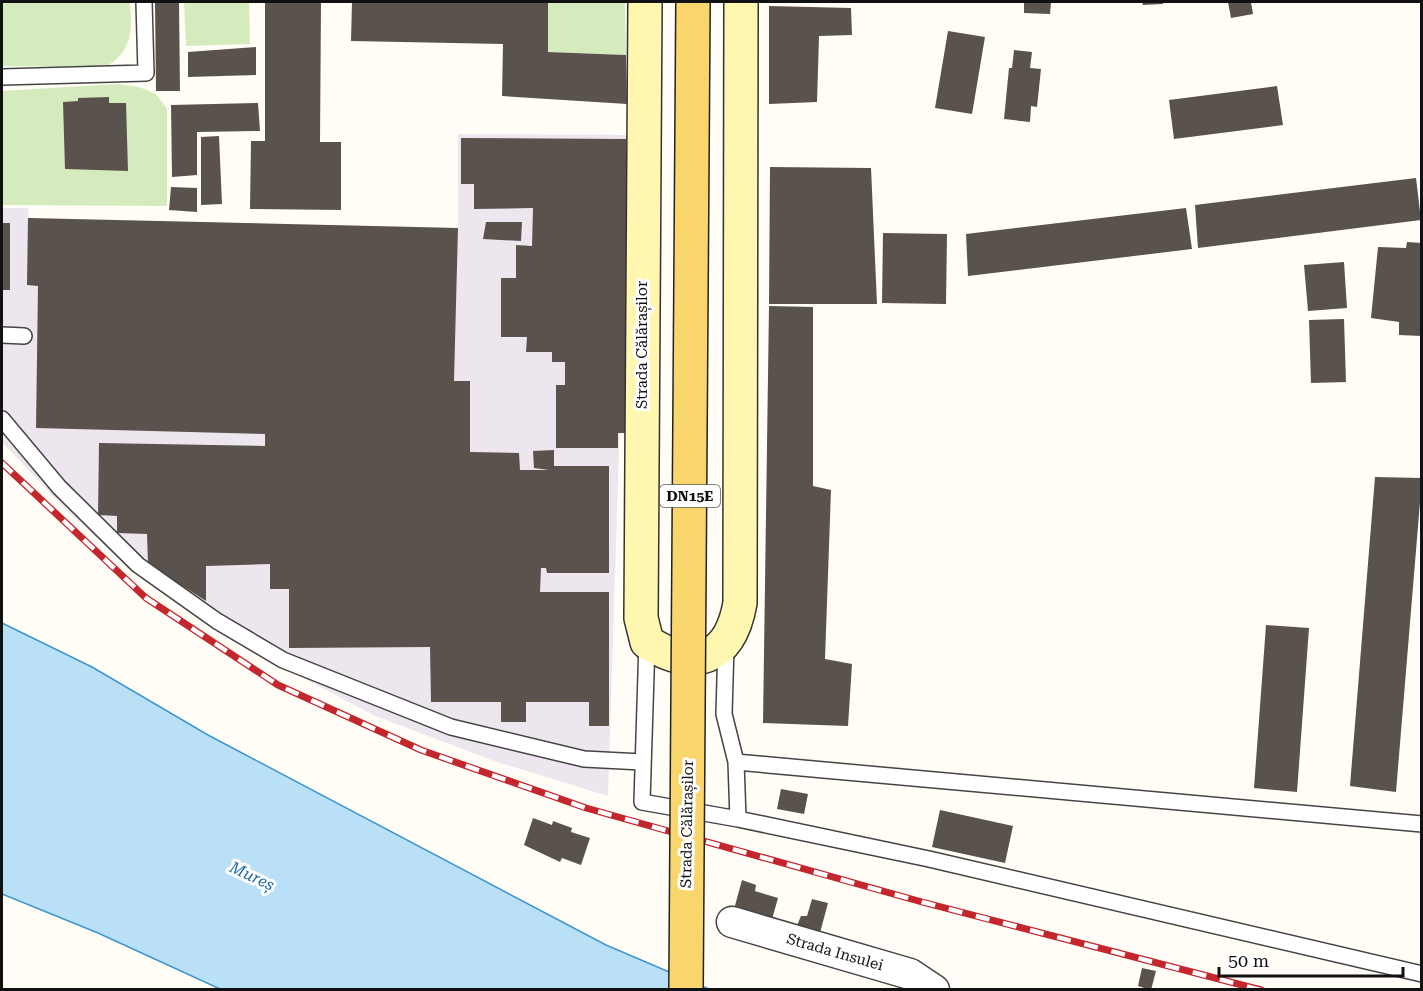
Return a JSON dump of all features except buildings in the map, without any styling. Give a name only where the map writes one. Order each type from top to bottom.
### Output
[{"type":"main road","name":"Strada Călărașilor","points":[[686,990],[693,2]]},
{"type":"street","name":"Strada Călărașilor","points":[[645,2],[640,595],[647,642]]},
{"type":"street","points":[[647,642],[666,654],[689,659],[708,654],[726,643],[736,624],[740,603],[741,2]]},
{"type":"street","name":"Strada Insulei","points":[[732,922],[910,974],[934,990]]},
{"type":"lane","points":[[2,77],[146,73],[144,2]]},
{"type":"lane","points":[[2,336],[24,336]]},
{"type":"lane","points":[[2,419],[58,487],[138,566],[217,621],[283,660],[451,727],[584,759],[642,762]]},
{"type":"lane","points":[[647,642],[642,802],[738,819],[929,859],[1422,974]]},
{"type":"lane","points":[[726,643],[724,714],[736,762],[738,819]]},
{"type":"lane","points":[[736,762],[1422,824]]},
{"type":"shaded area","points":[[458,134],[629,135],[608,796],[497,762],[373,715],[217,632],[147,583],[71,515],[2,442],[2,208],[28,208],[29,218],[458,228]]},
{"type":"green space","points":[[2,2],[130,2],[129,39],[121,54],[106,67],[2,66]]},
{"type":"green space","points":[[184,2],[249,2],[250,44],[186,46]]},
{"type":"green space","points":[[548,2],[625,2],[626,55],[548,52]]},
{"type":"green space","points":[[117,84],[139,87],[156,94],[167,109],[167,206],[2,205],[2,91]]},
{"type":"water","name":"Mureș","points":[[2,623],[92,667],[208,735],[606,945],[709,989],[220,989],[98,933],[2,894]]},
{"type":"railway","points":[[2,463],[146,598],[278,685],[421,750],[586,808],[922,902],[1261,990]]}]
